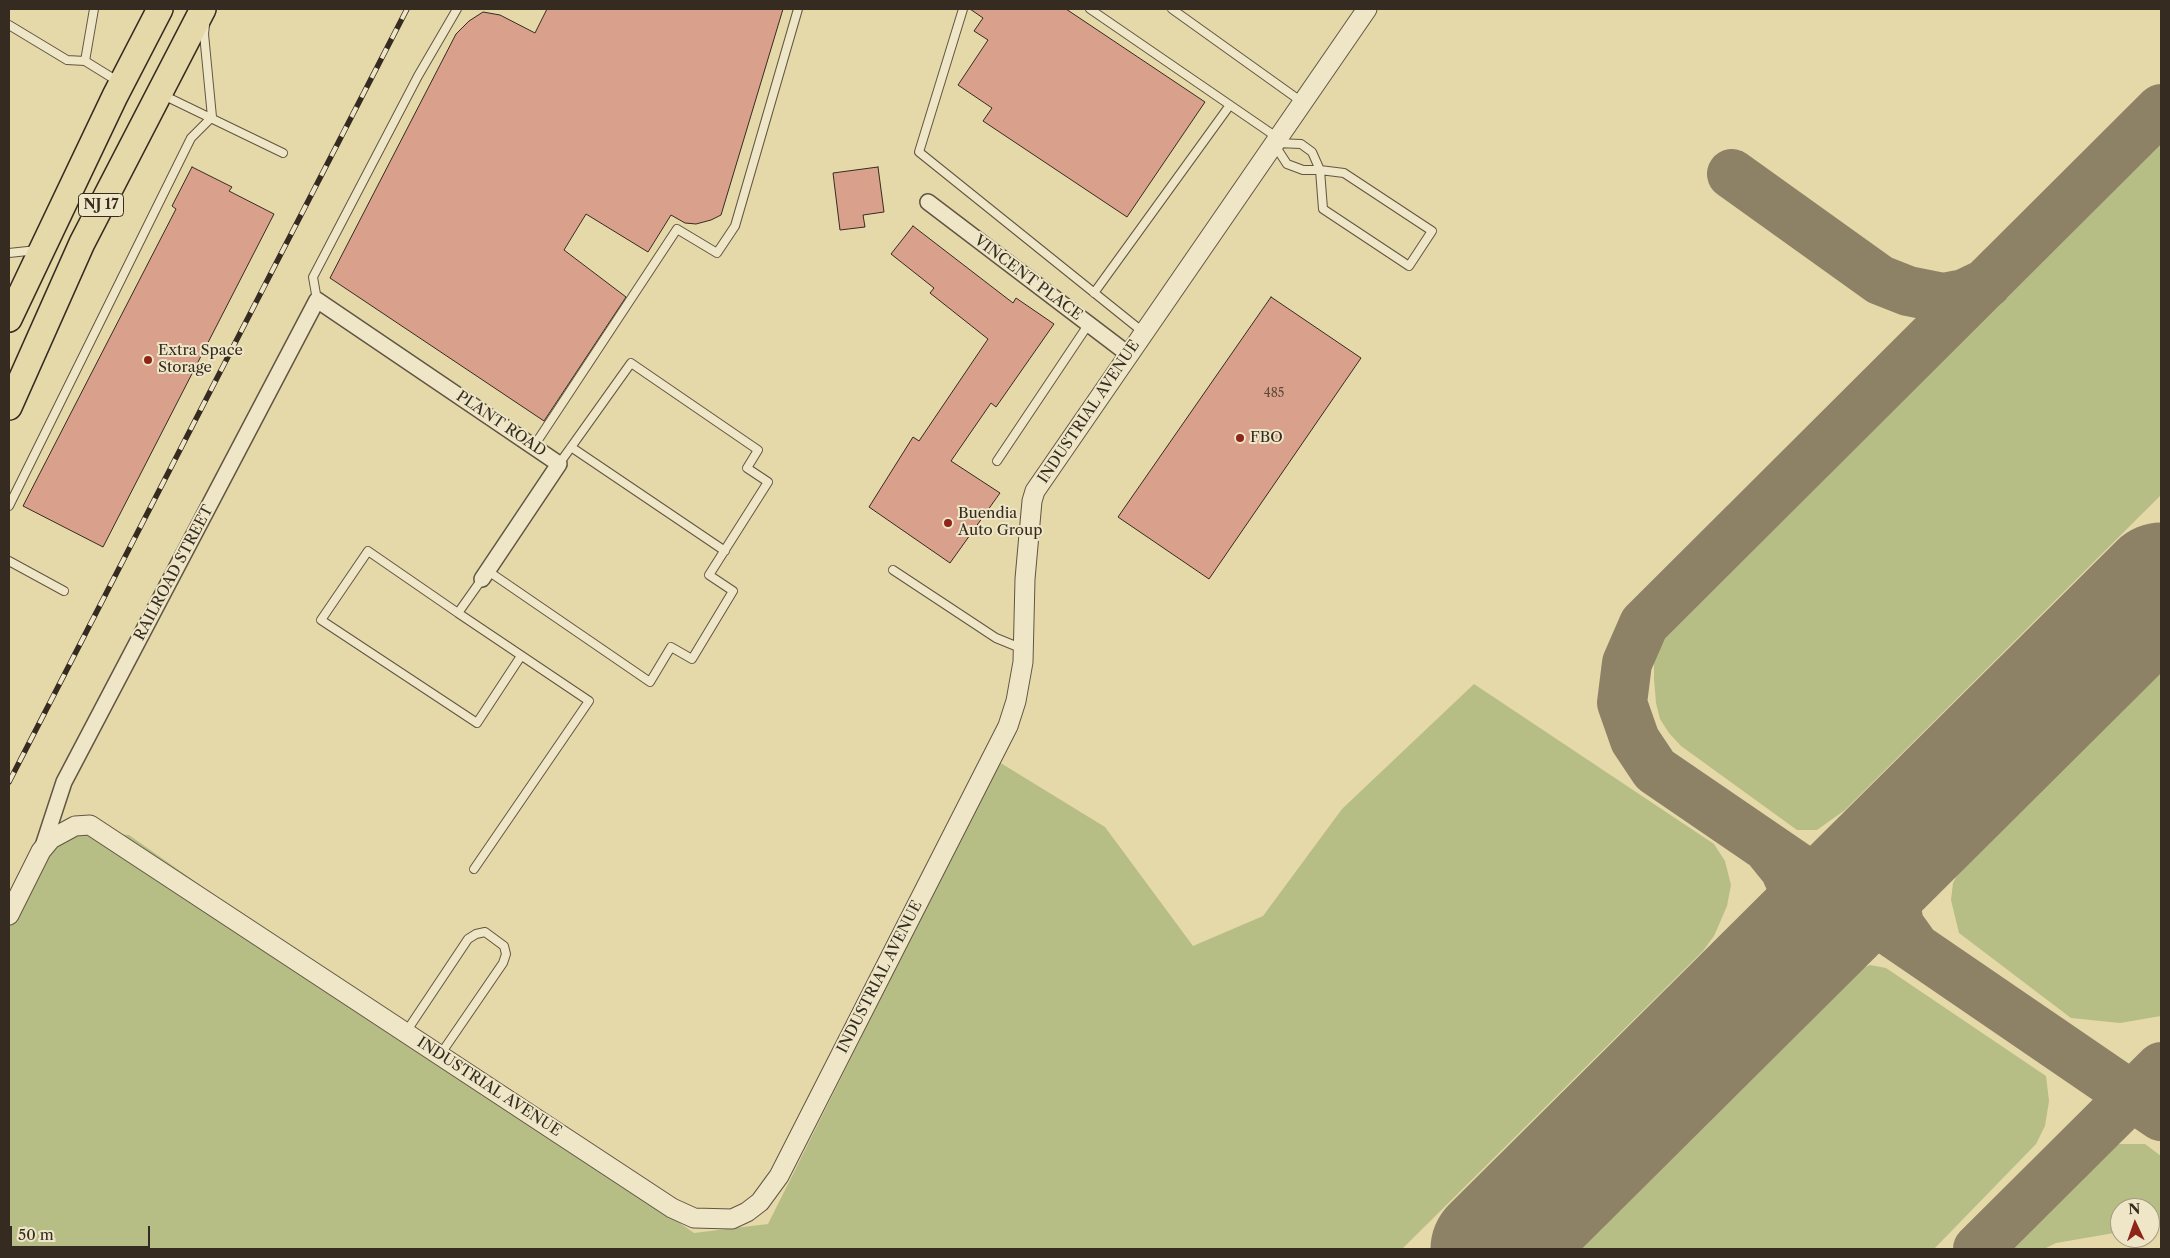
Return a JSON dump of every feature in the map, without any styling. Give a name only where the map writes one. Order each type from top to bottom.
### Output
[{"type":"highway","name":"NJ 17","points":[[9,318],[122,83],[160,9]]},
{"type":"highway","name":"NJ 17","points":[[9,407],[82,243],[203,9]]},
{"type":"street","name":"INDUSTRIAL AVENUE","points":[[41,851],[51,839],[75,826],[90,825],[672,1208],[694,1218],[732,1219],[748,1212],[760,1202],[780,1176],[997,750],[1016,701],[1023,648],[1025,579],[1032,501],[1035,491],[1367,9]]},
{"type":"street","name":"VINCENT PLACE","points":[[928,202],[1128,354]]},
{"type":"street","name":"PLANT ROAD","points":[[317,300],[559,464],[485,575]]},
{"type":"street","name":"RAILROAD STREET","points":[[9,915],[50,831],[64,782],[317,300]]},
{"type":"lane","points":[[85,61],[94,9]]},
{"type":"lane","points":[[208,9],[204,34],[212,117]]},
{"type":"lane","points":[[317,300],[314,277],[418,76],[457,9]]},
{"type":"lane","points":[[534,446],[677,230],[717,253],[735,226],[798,9]]},
{"type":"lane","points":[[963,9],[919,152],[1143,332]]},
{"type":"lane","points":[[1090,9],[1230,105],[1276,140],[1288,164],[1303,170],[1320,170],[1344,173],[1432,231],[1409,266],[1323,209],[1320,170],[1312,152],[1302,144],[1276,140]]},
{"type":"lane","points":[[1172,9],[1302,102]]},
{"type":"lane","points":[[9,25],[67,60],[85,61],[122,83]]},
{"type":"lane","points":[[158,93],[212,117],[283,153]]},
{"type":"lane","points":[[1094,293],[1230,105]]},
{"type":"lane","points":[[9,506],[191,138],[212,117]]},
{"type":"lane","points":[[9,254],[42,250]]},
{"type":"lane","points":[[997,461],[1088,324]]},
{"type":"lane","points":[[458,613],[485,575],[650,682],[670,647],[692,659],[732,591],[709,575],[768,482],[747,468],[758,450],[631,363],[559,464]]},
{"type":"lane","points":[[571,448],[724,551]]},
{"type":"lane","points":[[474,869],[589,701],[368,551],[321,620],[477,723],[521,656]]},
{"type":"lane","points":[[9,561],[64,591]]},
{"type":"lane","points":[[893,570],[996,638],[1023,648]]},
{"type":"lane","points":[[406,1032],[468,939],[476,934],[485,932],[504,946],[506,954],[503,963],[440,1055]]},
{"type":"green space","points":[[2161,141],[2161,495],[1845,810],[1817,830],[1797,830],[1681,746],[1669,733],[1660,719],[1656,703],[1654,679],[1654,657],[1666,634]]},
{"type":"green space","points":[[2161,673],[2161,1016],[2120,1023],[2071,1018],[1959,933],[1951,900],[1953,883],[1961,868]]},
{"type":"green space","points":[[1474,684],[1714,844],[1725,861],[1731,885],[1727,906],[1714,936],[1703,951],[1402,1249],[9,1249],[9,913],[50,831],[129,835],[694,1233],[768,1224],[999,762],[1105,827],[1193,946],[1263,916],[1342,809]]},
{"type":"green space","points":[[1870,965],[1886,968],[2046,1076],[2049,1101],[2045,1126],[2036,1144],[1934,1249],[1576,1249],[1853,972]]},
{"type":"green space","points":[[2119,1144],[2145,1144],[2161,1156],[2161,1223],[2160,1198],[2110,1198],[2110,1234],[2056,1243],[2044,1249],[2007,1249],[2106,1150]]},
{"type":"building","points":[[547,9],[783,9],[721,215],[696,224],[685,223],[671,215],[648,252],[586,214],[564,250],[626,297],[544,421],[330,278],[456,34],[469,21],[483,12],[500,15],[535,33]]},
{"type":"building","points":[[970,9],[1066,9],[1205,102],[1127,217],[983,121],[992,108],[958,85],[988,40],[974,31],[983,18]]},
{"type":"building","name":"Extra Space Storage","points":[[192,167],[232,187],[229,191],[274,214],[103,547],[23,506],[176,209],[172,206]]},
{"type":"building","points":[[878,167],[884,212],[863,215],[865,227],[840,230],[833,173]]},
{"type":"building","points":[[913,226],[1013,303],[1016,298],[1054,324],[996,407],[991,403],[951,461],[1000,493],[950,563],[869,507],[913,437],[919,441],[988,339],[930,293],[934,288],[891,254]]},
{"type":"building","name":"FBO","points":[[1271,297],[1361,358],[1209,579],[1118,517]]},
{"type":"taxiway","points":[[2161,109],[1644,624],[1627,663],[1622,703],[1635,740],[1655,770],[2161,1116]]},
{"type":"taxiway","points":[[1732,174],[1880,280],[1908,291],[1943,298],[1964,294],[1987,283]]},
{"type":"taxiway","points":[[1912,832],[1899,863],[1893,892],[1899,925],[1914,946]]},
{"type":"taxiway","points":[[1768,848],[1785,869],[1797,896],[1795,935],[1784,960]]},
{"type":"taxiway","points":[[1978,1249],[2161,1067]]},
{"type":"runway","points":[[1493,1249],[2161,585]]},
{"type":"railway","points":[[9,782],[407,9]]},
{"type":"place","name":"Extra Space Storage","points":[[148,360]]},
{"type":"place","name":"FBO","points":[[1240,438]]},
{"type":"place","name":"Buendia Auto Group","points":[[948,523]]}]
